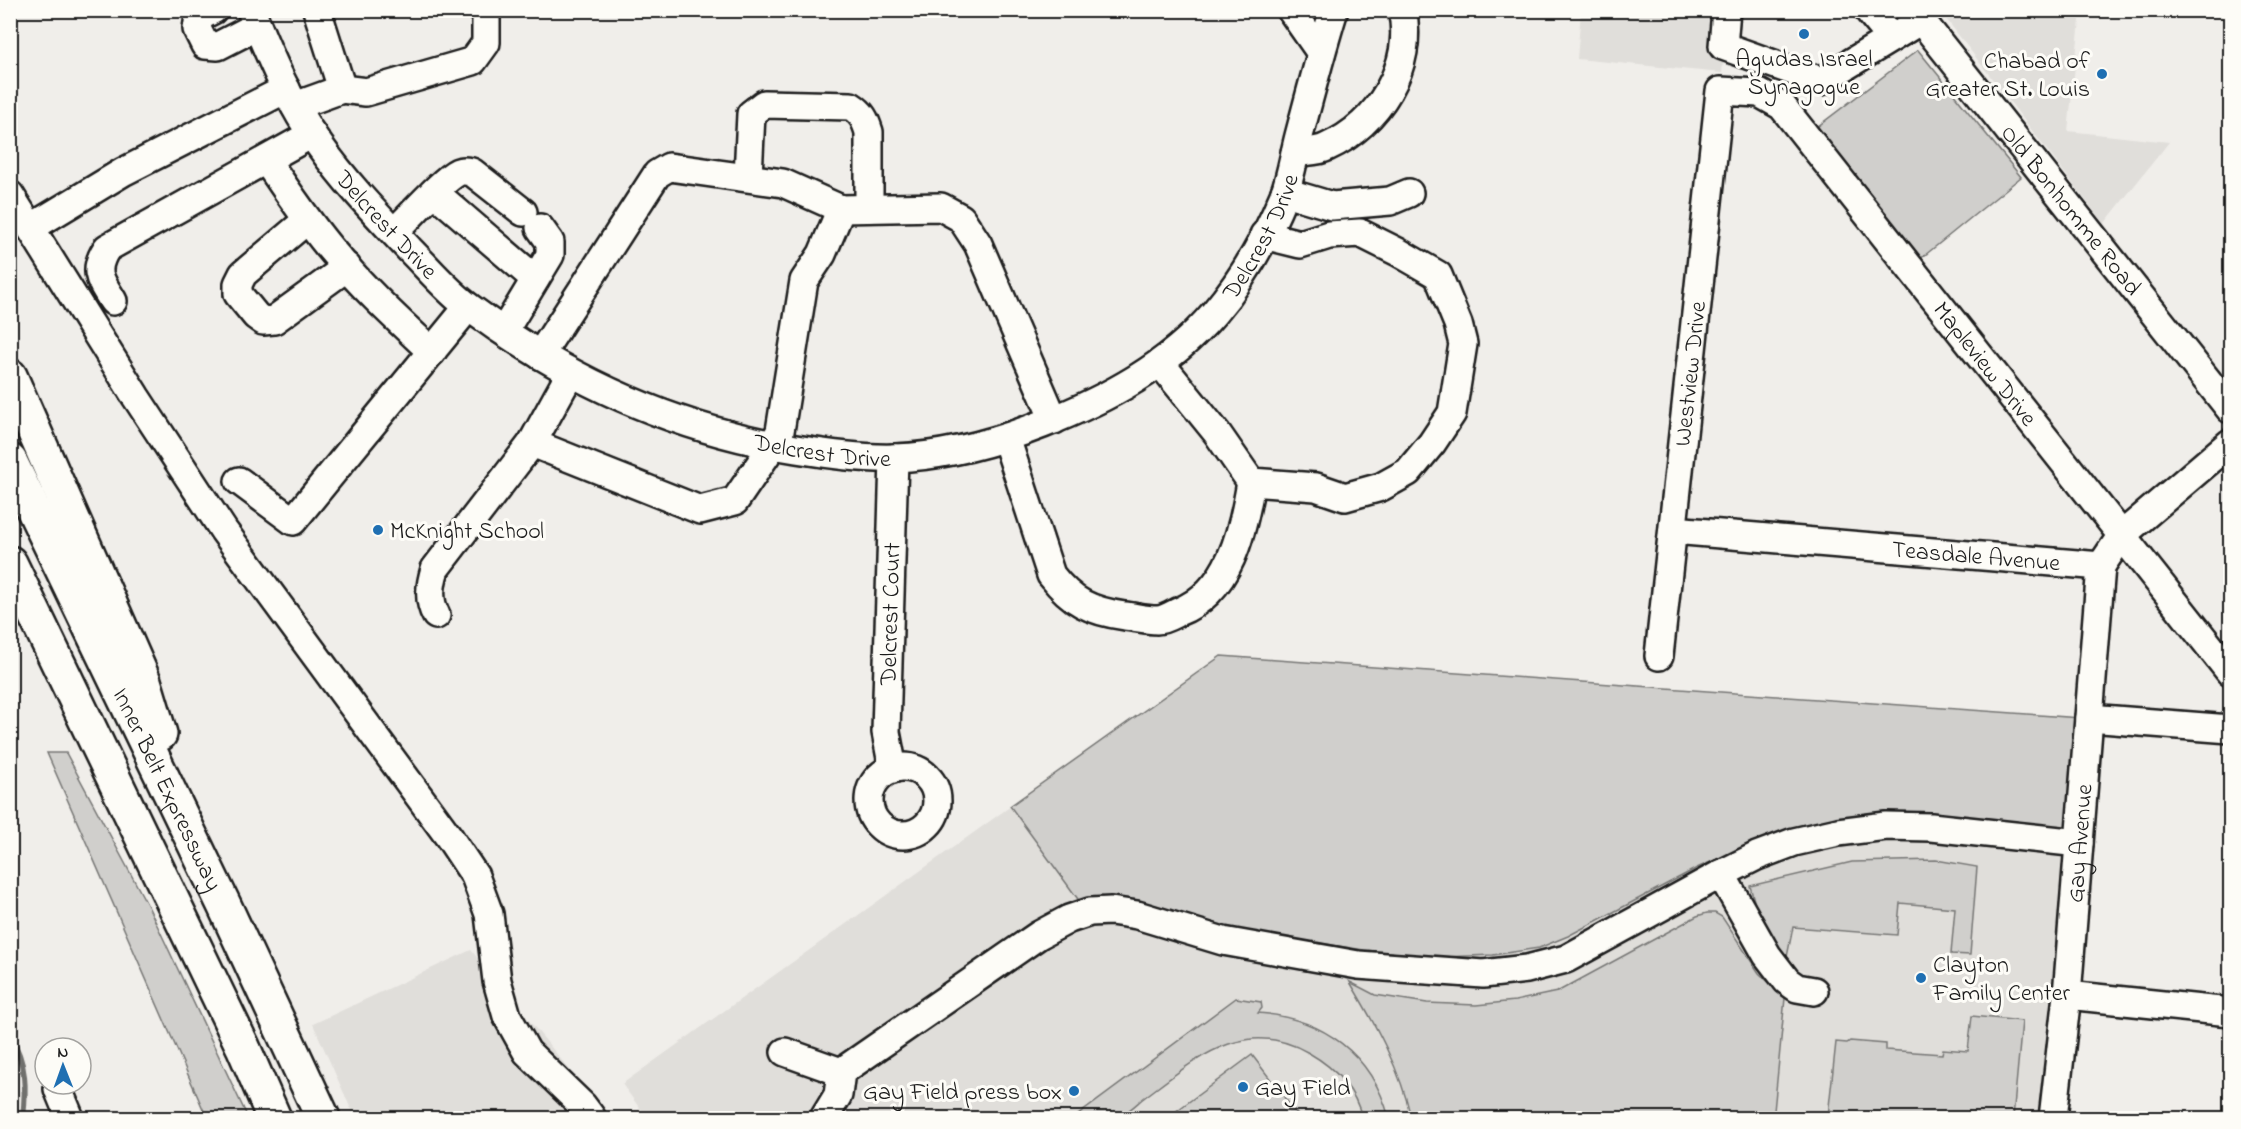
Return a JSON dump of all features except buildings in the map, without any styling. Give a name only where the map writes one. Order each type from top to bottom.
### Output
[{"type":"highway","points":[[10,375],[144,681],[193,841]]},
{"type":"highway","name":"Inner Belt Expressway","points":[[10,461],[284,1031],[322,1119]]},
{"type":"highway","name":"Inner Belt Expressway","points":[[10,563],[243,1047],[274,1119]]},
{"type":"street","points":[[213,10],[199,17],[197,30],[206,45],[218,46],[254,18]]},
{"type":"street","points":[[317,10],[342,89]]},
{"type":"street","points":[[32,227],[123,172],[290,98],[342,89],[366,92],[473,61],[486,44],[486,10]]},
{"type":"street","points":[[1291,10],[1321,53]]},
{"type":"street","name":"Delcrest Drive","points":[[254,18],[273,66],[319,146],[394,232],[468,307],[570,374],[672,419],[732,438],[829,454],[894,458],[946,451],[1006,438],[1096,402],[1161,364],[1214,313],[1251,259],[1285,192],[1334,10]]},
{"type":"street","points":[[1295,153],[1325,149],[1351,134],[1381,104],[1399,73],[1405,46],[1402,10]]},
{"type":"street","points":[[1726,10],[1723,46],[1821,81],[1892,38],[1917,15]]},
{"type":"street","points":[[1868,10],[1892,38]]},
{"type":"street","name":"Old Bonhomme Road","points":[[1917,15],[2230,409]]},
{"type":"street","name":"Westview Drive","points":[[1659,656],[1720,91]]},
{"type":"street","name":"Mapleview Drive","points":[[1720,91],[1760,93],[1782,106],[2230,672]]},
{"type":"street","points":[[748,176],[752,114],[764,104],[851,106],[860,111],[869,132],[869,208]]},
{"type":"street","points":[[113,301],[99,279],[98,269],[107,248],[312,134]]},
{"type":"street","points":[[266,160],[307,220],[346,267],[378,302],[432,352]]},
{"type":"street","points":[[540,355],[657,174],[669,167],[748,176],[783,183],[841,209],[941,207],[961,218],[978,244],[1054,420]]},
{"type":"street","points":[[394,232],[454,173],[463,170],[472,172],[531,220],[550,242],[550,255],[504,331]]},
{"type":"street","points":[[434,192],[535,279]]},
{"type":"street","points":[[1285,192],[1332,207],[1390,201],[1409,194]]},
{"type":"street","points":[[10,195],[136,397],[216,519],[372,735],[449,837],[475,876],[489,914],[497,981],[507,1016],[526,1052],[583,1106],[592,1119]]},
{"type":"street","points":[[532,443],[700,510],[735,501],[780,431],[804,281],[822,254],[841,209]]},
{"type":"street","points":[[307,220],[243,274],[238,284],[238,294],[256,316],[263,321],[274,320],[346,267]]},
{"type":"street","points":[[1251,482],[1316,487],[1346,497],[1381,488],[1408,472],[1452,413],[1463,344],[1458,324],[1438,275],[1398,252],[1360,233],[1329,235],[1300,244],[1264,235]]},
{"type":"street","points":[[216,519],[245,486],[293,521],[468,307]]},
{"type":"street","points":[[1006,438],[1051,575],[1064,592],[1082,606],[1119,615],[1158,620],[1191,607],[1215,588],[1228,562],[1244,522],[1251,482],[1217,433],[1161,364]]},
{"type":"street","points":[[436,615],[430,594],[435,569],[532,443],[570,374]]},
{"type":"street","points":[[2101,566],[2122,535],[2230,443]]},
{"type":"street","name":"Delcrest Court","points":[[893,769],[886,732],[894,458]]},
{"type":"street","name":"Teasdale Avenue","points":[[1673,530],[2101,566]]},
{"type":"street","name":"Gay Avenue","points":[[2053,1119],[2067,995],[2101,566]]},
{"type":"street","points":[[2089,718],[2230,729]]},
{"type":"street","points":[[824,1119],[838,1095],[841,1072],[1039,935],[1069,919],[1090,912],[1111,910],[1137,915],[1223,941],[1358,965],[1483,974],[1527,969],[1566,959],[1757,856],[1794,842],[1838,832],[1886,826],[1961,830],[2079,843]]},
{"type":"street","points":[[1721,874],[1767,955],[1787,981],[1797,988],[1814,992]]},
{"type":"street","points":[[2067,995],[2230,1012]]},
{"type":"street","points":[[785,1052],[841,1072]]},
{"type":"street","points":[[61,1096],[70,1119]]},
{"type":"shaded area","points":[[1581,11],[1728,11],[1722,73],[1577,59]]},
{"type":"shaded area","points":[[1940,11],[2081,11],[2068,131],[2169,142],[2104,224]]},
{"type":"shaded area","points":[[1918,50],[2021,177],[1919,260],[1817,127]]},
{"type":"shaded area","points":[[1221,656],[2081,718],[2040,1118],[647,1118],[622,1084]]},
{"type":"shaded area","points":[[1221,656],[2081,718],[2071,826],[2046,829],[1849,824],[1767,837],[1697,868],[1568,936],[1539,948],[1493,955],[1443,957],[1364,950],[1083,906],[1010,806]]},
{"type":"shaded area","points":[[47,753],[66,753],[149,908],[248,1118],[207,1118]]},
{"type":"shaded area","points":[[1936,860],[1977,867],[1970,955],[1951,954],[1955,908],[1900,903],[1897,935],[1793,927],[1787,957],[1784,956],[1756,908],[1750,886],[1852,862]]},
{"type":"shaded area","points":[[1715,913],[1722,917],[1759,973],[1785,998],[1774,1111],[1828,1116],[1836,1042],[1886,1044],[1886,1050],[1942,1054],[1943,1049],[1968,1051],[1972,1016],[2022,1021],[2013,1118],[1411,1118],[1394,1065],[1350,982],[1375,995],[1427,1003],[1476,1005],[1515,1001],[1557,992],[1697,916]]},
{"type":"shaded area","points":[[471,950],[609,1118],[355,1118],[313,1024]]},
{"type":"shaded area","points":[[1236,998],[1261,1002],[1262,1008],[1258,1013],[1282,1016],[1304,1023],[1342,1043],[1370,1075],[1381,1095],[1389,1118],[1362,1118],[1349,1089],[1327,1065],[1309,1053],[1285,1042],[1263,1039],[1242,1040],[1202,1057],[1119,1117],[1100,1120],[1074,1118]]},
{"type":"shaded area","name":"Gay Field","points":[[1252,1055],[1300,1118],[1167,1118]]},
{"type":"waterway","points":[[10,1036],[20,1056],[24,1076],[23,1118]]},
{"type":"place","name":"Agudas Israel Synagogue","points":[[1804,34]]},
{"type":"place","name":"Chabad of Greater St. Louis","points":[[2102,74]]},
{"type":"place","name":"McKnight School","points":[[378,530]]},
{"type":"place","name":"Clayton Family Center","points":[[1921,978]]},
{"type":"place","name":"Gay Field","points":[[1243,1087]]},
{"type":"place","name":"Gay Field press box","points":[[1074,1091]]}]
